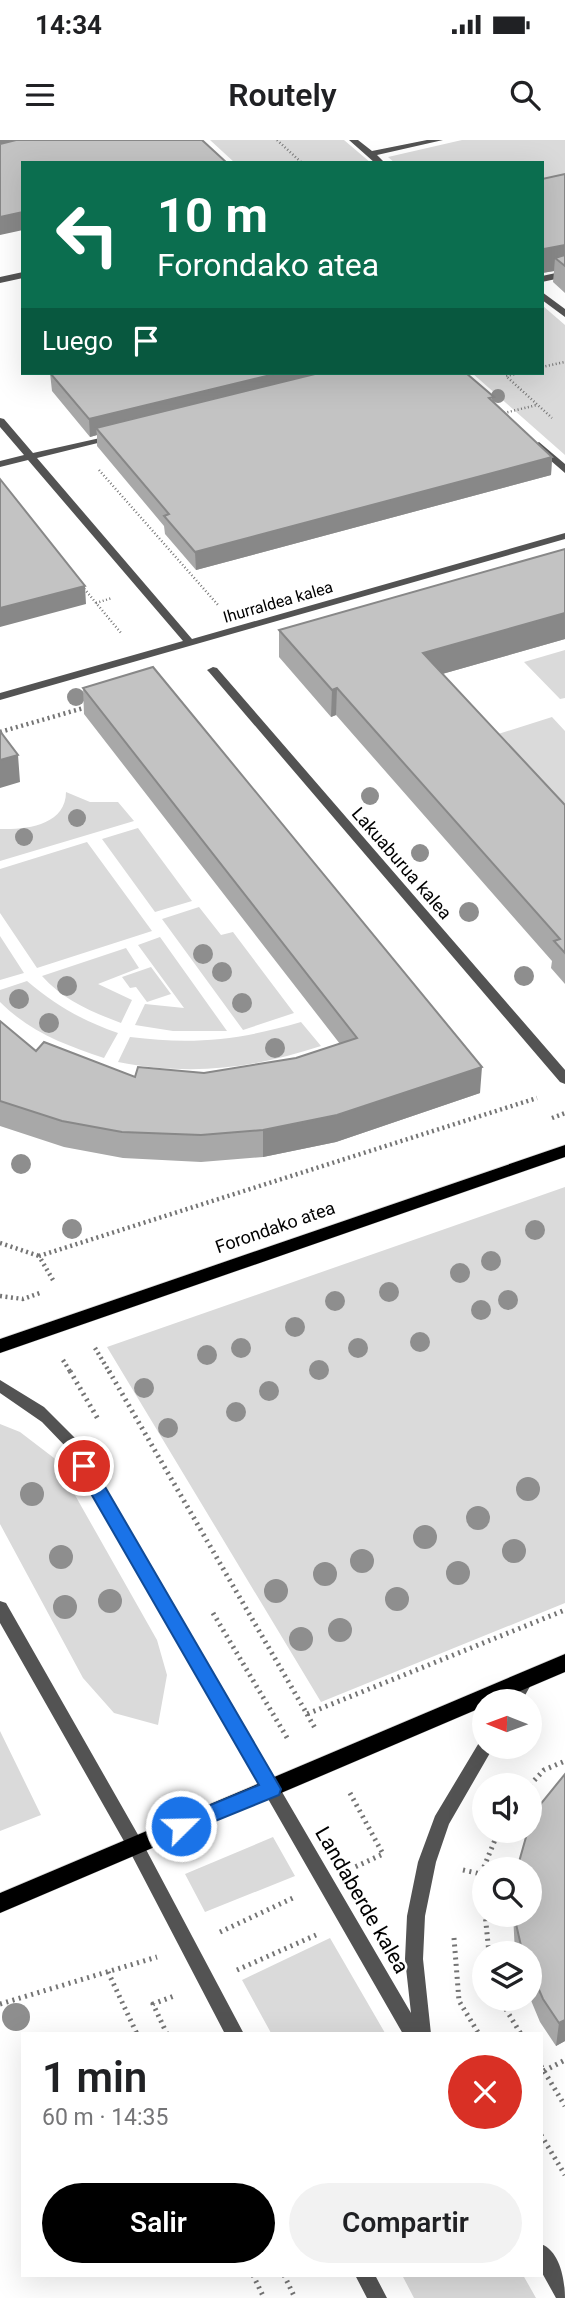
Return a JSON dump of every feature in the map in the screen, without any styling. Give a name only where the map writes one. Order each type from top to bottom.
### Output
[{"type":"main road","name":"Forondako atea","points":[[0,1346],[565,1151]]},
{"type":"main road","points":[[0,1903],[565,1663]]},
{"type":"street","points":[[353,140],[378,161]]},
{"type":"street","points":[[371,155],[439,140]]},
{"type":"street","points":[[544,279],[565,274]]},
{"type":"street","points":[[0,280],[21,275]]},
{"type":"street","points":[[544,297],[565,314]]},
{"type":"street","points":[[504,413],[565,470]]},
{"type":"street","points":[[0,421],[190,643]]},
{"type":"street","points":[[0,464],[131,432]]},
{"type":"street","name":"Ihurraldea kalea","points":[[0,697],[565,536]]},
{"type":"street","name":"Lakuaburua kalea","points":[[213,670],[565,1079]]},
{"type":"street","points":[[0,1386],[35,1406],[60,1428],[71,1443],[272,1789]]},
{"type":"street","points":[[0,1608],[135,1845],[234,2032]]},
{"type":"street","points":[[520,1689],[526,1679]]},
{"type":"street","points":[[422,2032],[414,1959],[416,1916],[427,1863],[441,1821],[478,1759]]},
{"type":"street","name":"Landaberde kalea","points":[[272,1789],[412,2032]]},
{"type":"street","points":[[543,2256],[565,2295]]},
{"type":"street","points":[[366,2277],[377,2298]]},
{"type":"path","points":[[277,140],[300,161]]},
{"type":"path","points":[[544,367],[565,362]]},
{"type":"path","points":[[511,375],[506,376],[556,422]]},
{"type":"path","points":[[504,413],[538,405]]},
{"type":"path","points":[[77,445],[239,629]]},
{"type":"path","points":[[79,582],[141,657]]},
{"type":"path","points":[[0,1243],[39,1256],[539,1097]]},
{"type":"path","points":[[39,1256],[53,1280]]},
{"type":"path","points":[[0,2004],[188,1948],[383,1854],[307,1714],[94,1349],[107,1344]]},
{"type":"path","points":[[307,1714],[565,1610]]},
{"type":"path","points":[[541,1773],[565,1761]]},
{"type":"path","points":[[166,2032],[153,2004],[208,1983],[348,1921]]},
{"type":"path","points":[[453,1924],[459,2001],[478,2032]]},
{"type":"path","points":[[108,1972],[136,2032]]},
{"type":"path","points":[[507,2011],[520,2032]]},
{"type":"path","points":[[543,2068],[565,2060]]},
{"type":"path","points":[[543,2070],[565,2106]]},
{"type":"path","points":[[543,2138],[565,2175]]},
{"type":"path","points":[[254,2277],[264,2298]]},
{"type":"path","points":[[285,2277],[295,2298]]},
{"type":"shaded area","points":[[210,140],[344,140],[369,161],[233,161]]},
{"type":"shaded area","points":[[462,140],[565,140],[565,181],[544,186],[544,161],[393,161],[388,157]]},
{"type":"shaded area","points":[[544,307],[565,325],[565,455],[474,375],[544,375]]},
{"type":"shaded area","points":[[565,650],[565,698],[560,699],[524,662]]},
{"type":"shaded area","points":[[552,717],[565,731],[565,808],[495,735]]},
{"type":"shaded area","points":[[66,792],[90,802],[118,802],[134,821],[0,861],[0,829],[32,826],[52,818],[64,803]]},
{"type":"shaded area","points":[[138,828],[192,901],[155,912],[102,839]]},
{"type":"shaded area","points":[[87,842],[152,931],[37,968],[0,913],[0,869]]},
{"type":"shaded area","points":[[199,907],[221,935],[233,932],[294,1013],[243,1030],[162,919]]},
{"type":"shaded area","points":[[0,936],[24,973],[0,980]]},
{"type":"shaded area","points":[[160,937],[227,1031],[173,1031],[135,1025],[145,1004],[184,1008],[138,945]]},
{"type":"shaded area","points":[[126,948],[139,968],[98,984],[132,1000],[121,1023],[69,999],[42,976]]},
{"type":"shaded area","points":[[151,967],[171,994],[147,1002],[136,987],[130,988],[122,977]]},
{"type":"shaded area","points":[[27,981],[70,1012],[118,1033],[104,1058],[62,1042],[23,1022],[0,1002],[0,990]]},
{"type":"shaded area","points":[[301,1022],[321,1046],[270,1060],[221,1068],[171,1069],[118,1062],[130,1037],[196,1041],[237,1037]]},
{"type":"shaded area","points":[[565,1187],[565,1603],[321,1702],[107,1347]]},
{"type":"shaded area","points":[[0,1424],[20,1432],[54,1458],[157,1640],[167,1675],[158,1725],[114,1713],[83,1678],[0,1524]]},
{"type":"shaded area","points":[[0,1731],[41,1815],[0,1831]]},
{"type":"shaded area","points":[[273,1837],[295,1876],[205,1912],[185,1874]]},
{"type":"shaded area","points":[[330,1938],[384,2032],[270,2032],[242,1980]]},
{"type":"shaded area","points":[[403,2277],[524,2277],[536,2298],[414,2298]]},
{"type":"building","points":[[16,140],[202,140],[225,161],[21,161],[21,212],[0,217],[0,144]]},
{"type":"building","points":[[565,174],[565,245],[544,249],[544,179]]},
{"type":"building","points":[[565,255],[565,266],[555,258]]},
{"type":"building","points":[[52,375],[271,375],[89,419]]},
{"type":"building","points":[[311,375],[468,375],[494,397],[489,398],[552,457],[195,552],[164,516],[169,514],[96,428]]},
{"type":"building","points":[[0,479],[85,586],[0,608]]},
{"type":"building","points":[[565,549],[565,613],[423,653],[565,805],[565,953],[554,941],[560,939],[337,688],[332,690],[279,630]]},
{"type":"building","points":[[153,667],[482,1067],[337,1115],[263,1130],[201,1135],[122,1132],[62,1121],[0,1101],[0,1021],[36,1051],[44,1042],[135,1077],[138,1067],[204,1073],[296,1058],[357,1038],[83,688]]},
{"type":"building","points":[[0,731],[18,755],[0,760]]},
{"type":"building","points":[[565,1774],[565,2020],[559,2023],[542,1997],[542,1941],[520,1941],[517,1927],[542,1927],[542,1857],[520,1857],[524,1843],[542,1843],[542,1802]]},
{"type":"route","points":[[84,1466],[272,1789],[181,1826]]}]
